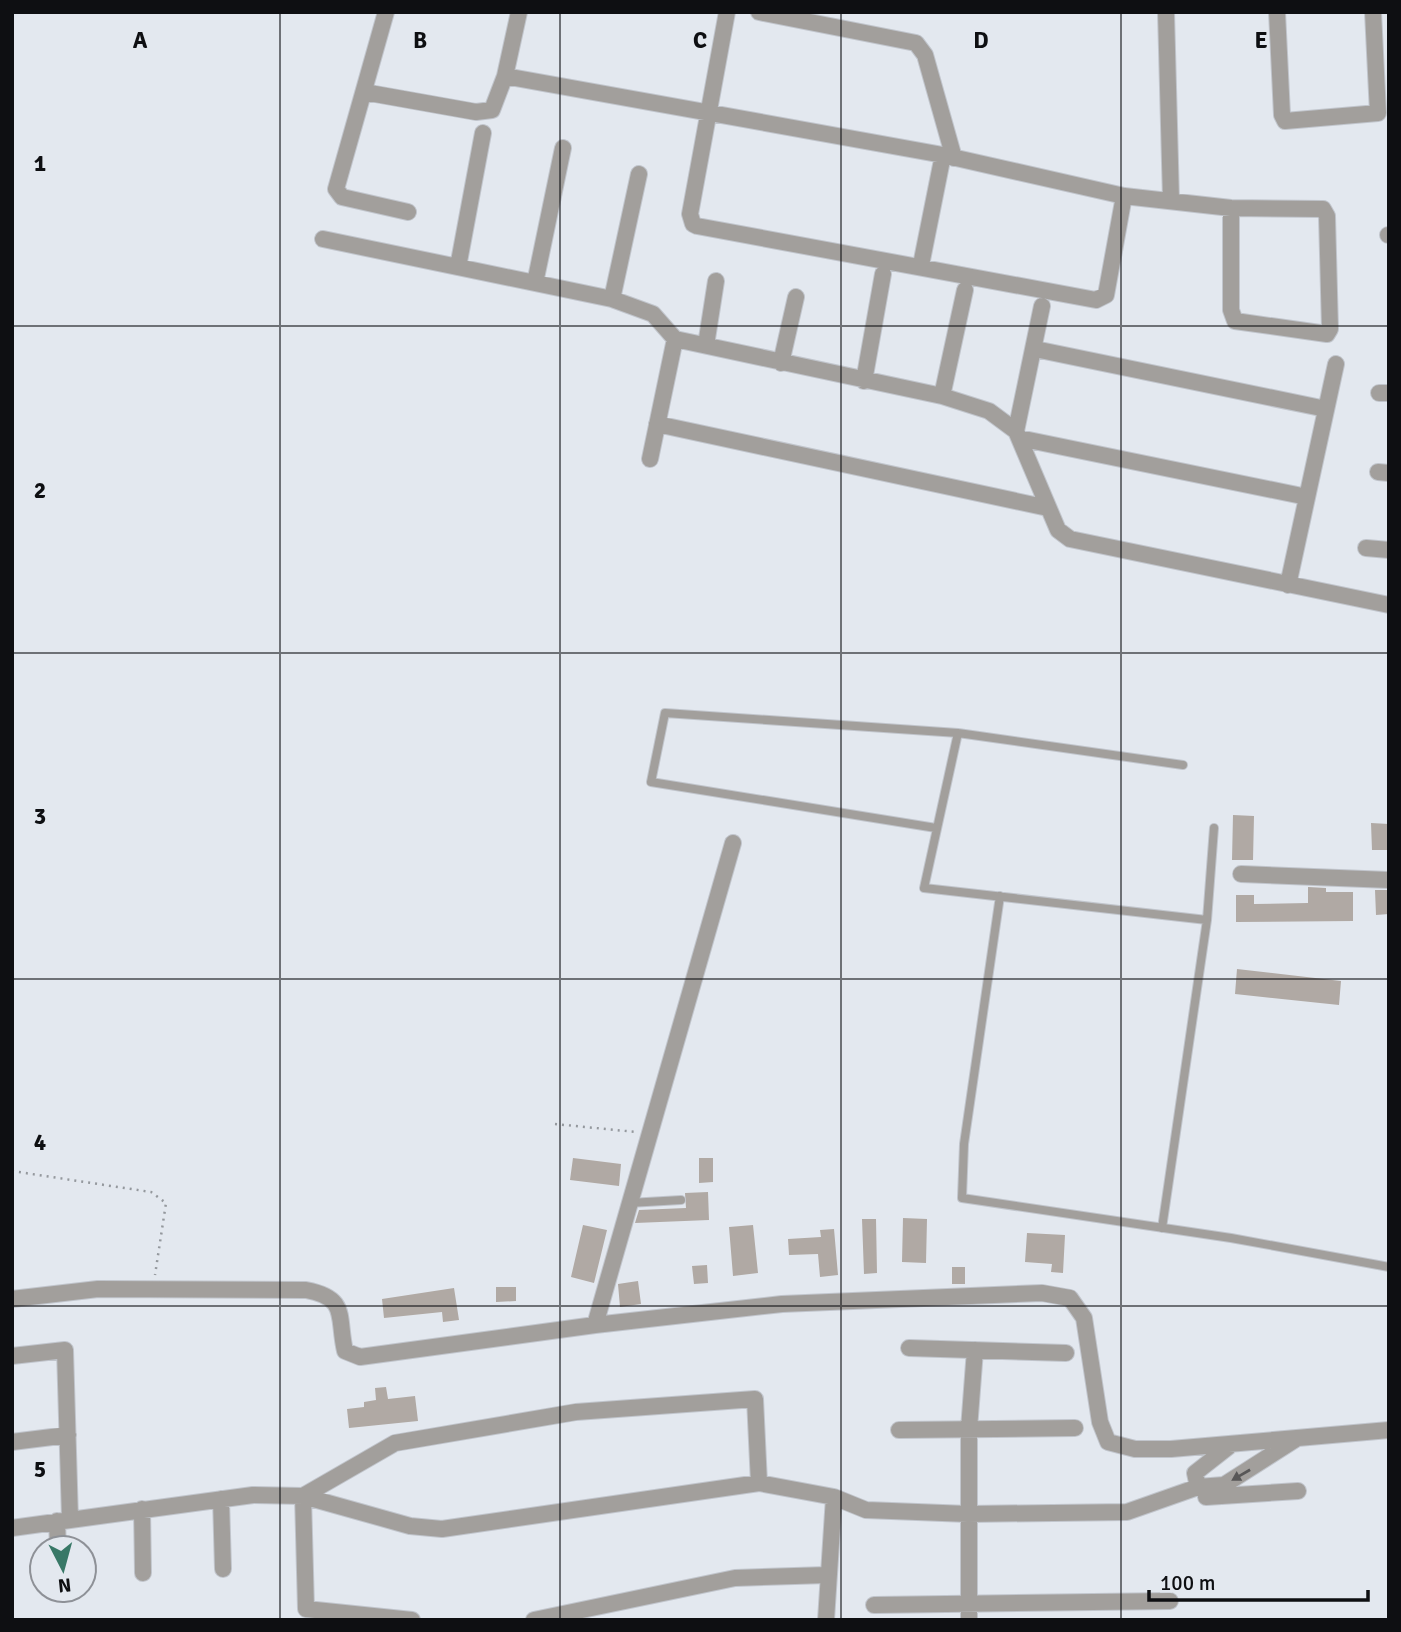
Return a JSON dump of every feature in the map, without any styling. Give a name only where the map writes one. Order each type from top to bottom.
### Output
[{"type":"street","points":[[386,12],[336,189],[342,197],[408,212]]},
{"type":"street","points":[[364,92],[488,112],[496,106],[519,12]]},
{"type":"street","points":[[727,12],[690,214],[693,224],[1096,300],[1106,295],[1124,196]]},
{"type":"street","points":[[759,12],[916,43],[925,55],[949,156],[921,265]]},
{"type":"street","points":[[1166,12],[1171,200]]},
{"type":"street","points":[[1277,12],[1282,114],[1285,121],[1378,113],[1373,12]]},
{"type":"street","points":[[505,76],[949,156],[1124,196],[1231,208],[1320,208],[1326,212],[1330,330],[1327,334],[1235,321],[1231,310],[1231,208]]},
{"type":"street","points":[[458,267],[483,133]]},
{"type":"street","points":[[535,283],[563,148]]},
{"type":"street","points":[[612,299],[639,174]]},
{"type":"street","points":[[323,239],[612,299],[653,314],[675,338],[942,396],[989,411],[1017,435],[1058,530],[1070,539],[1389,605]]},
{"type":"street","points":[[864,381],[883,274]]},
{"type":"street","points":[[706,345],[716,281]]},
{"type":"street","points":[[942,396],[965,290]]},
{"type":"street","points":[[781,363],[796,297]]},
{"type":"street","points":[[1017,435],[1042,306]]},
{"type":"street","points":[[650,459],[675,338]]},
{"type":"street","points":[[1035,349],[1326,410]]},
{"type":"street","points":[[1288,585],[1336,364]]},
{"type":"street","points":[[657,424],[1048,508]]},
{"type":"street","points":[[1017,435],[1307,497]]},
{"type":"street","points":[[1366,548],[1389,550]]},
{"type":"street","points":[[595,1325],[733,842]]},
{"type":"street","points":[[1241,874],[1389,880]]},
{"type":"street","points":[[12,1299],[98,1289],[306,1290],[323,1293],[335,1300],[342,1314],[345,1351],[360,1357],[595,1325],[782,1304],[1042,1293],[1070,1298],[1084,1318],[1100,1422],[1108,1443],[1135,1449],[1232,1444],[1389,1430]]},
{"type":"street","points":[[909,1348],[1066,1353]]},
{"type":"street","points":[[12,1356],[65,1350],[68,1435],[60,1534]]},
{"type":"street","points":[[969,1612],[968,1514],[975,1350]]},
{"type":"street","points":[[303,1496],[395,1443],[576,1412],[755,1399],[759,1483]]},
{"type":"street","points":[[899,1430],[1075,1428]]},
{"type":"street","points":[[12,1442],[68,1435]]},
{"type":"street","points":[[12,1528],[253,1495],[303,1496],[410,1526],[442,1529],[759,1483],[834,1497],[866,1510],[968,1514],[1127,1512],[1198,1487],[1224,1485],[1298,1437]]},
{"type":"street","points":[[1198,1487],[1195,1473],[1232,1444]]},
{"type":"street","points":[[1165,1499],[1298,1491]]},
{"type":"street","points":[[303,1496],[306,1609],[412,1620]]},
{"type":"street","points":[[827,1620],[827,1575],[834,1497]]},
{"type":"street","points":[[221,1499],[223,1569]]},
{"type":"street","points":[[142,1509],[143,1573]]},
{"type":"street","points":[[534,1620],[735,1578],[827,1575]]},
{"type":"street","points":[[874,1605],[969,1612],[1170,1601]]},
{"type":"lane","points":[[936,828],[651,782],[664,713],[958,733],[1183,765]]},
{"type":"lane","points":[[958,733],[924,888],[1207,920]]},
{"type":"lane","points":[[1162,1228],[1207,920],[1214,828]]},
{"type":"lane","points":[[1000,896],[964,1144],[962,1198],[1162,1228],[1389,1267]]},
{"type":"lane","points":[[629,1203],[681,1200]]},
{"type":"path","points":[[555,1124],[650,1133]]},
{"type":"path","points":[[12,1171],[151,1192],[160,1197],[166,1203],[153,1289]]},
{"type":"building","points":[[1233,815],[1254,816],[1253,860],[1232,860]]},
{"type":"building","points":[[1371,823],[1389,824],[1389,850],[1372,850]]},
{"type":"building","points":[[1308,887],[1326,888],[1326,892],[1353,892],[1353,921],[1236,922],[1236,895],[1254,895],[1254,904],[1308,903]]},
{"type":"building","points":[[1375,890],[1389,890],[1389,914],[1376,915]]},
{"type":"building","points":[[1237,969],[1341,981],[1339,1005],[1235,994]]},
{"type":"building","points":[[573,1158],[621,1164],[619,1186],[570,1180]]},
{"type":"building","points":[[699,1158],[713,1158],[713,1182],[699,1183]]},
{"type":"building","points":[[708,1192],[709,1220],[635,1223],[639,1210],[686,1208],[685,1193]]},
{"type":"building","points":[[903,1218],[927,1219],[926,1263],[902,1262]]},
{"type":"building","points":[[862,1219],[876,1219],[877,1273],[864,1274]]},
{"type":"building","points":[[583,1225],[607,1230],[594,1283],[571,1277]]},
{"type":"building","points":[[753,1225],[758,1273],[733,1276],[729,1227]]},
{"type":"building","points":[[834,1229],[838,1275],[820,1277],[818,1254],[789,1255],[788,1239],[821,1237],[820,1230]]},
{"type":"building","points":[[1027,1233],[1065,1235],[1063,1273],[1051,1272],[1052,1264],[1025,1262]]},
{"type":"building","points":[[707,1265],[708,1283],[694,1284],[692,1266]]},
{"type":"building","points":[[952,1267],[965,1267],[965,1284],[952,1284]]},
{"type":"building","points":[[638,1281],[641,1304],[620,1307],[618,1284]]},
{"type":"building","points":[[496,1287],[516,1287],[516,1301],[496,1302]]},
{"type":"building","points":[[454,1288],[459,1320],[443,1322],[442,1312],[384,1318],[382,1299]]},
{"type":"building","points":[[386,1387],[388,1399],[415,1396],[418,1421],[349,1428],[347,1409],[364,1407],[364,1402],[376,1400],[375,1388]]}]
